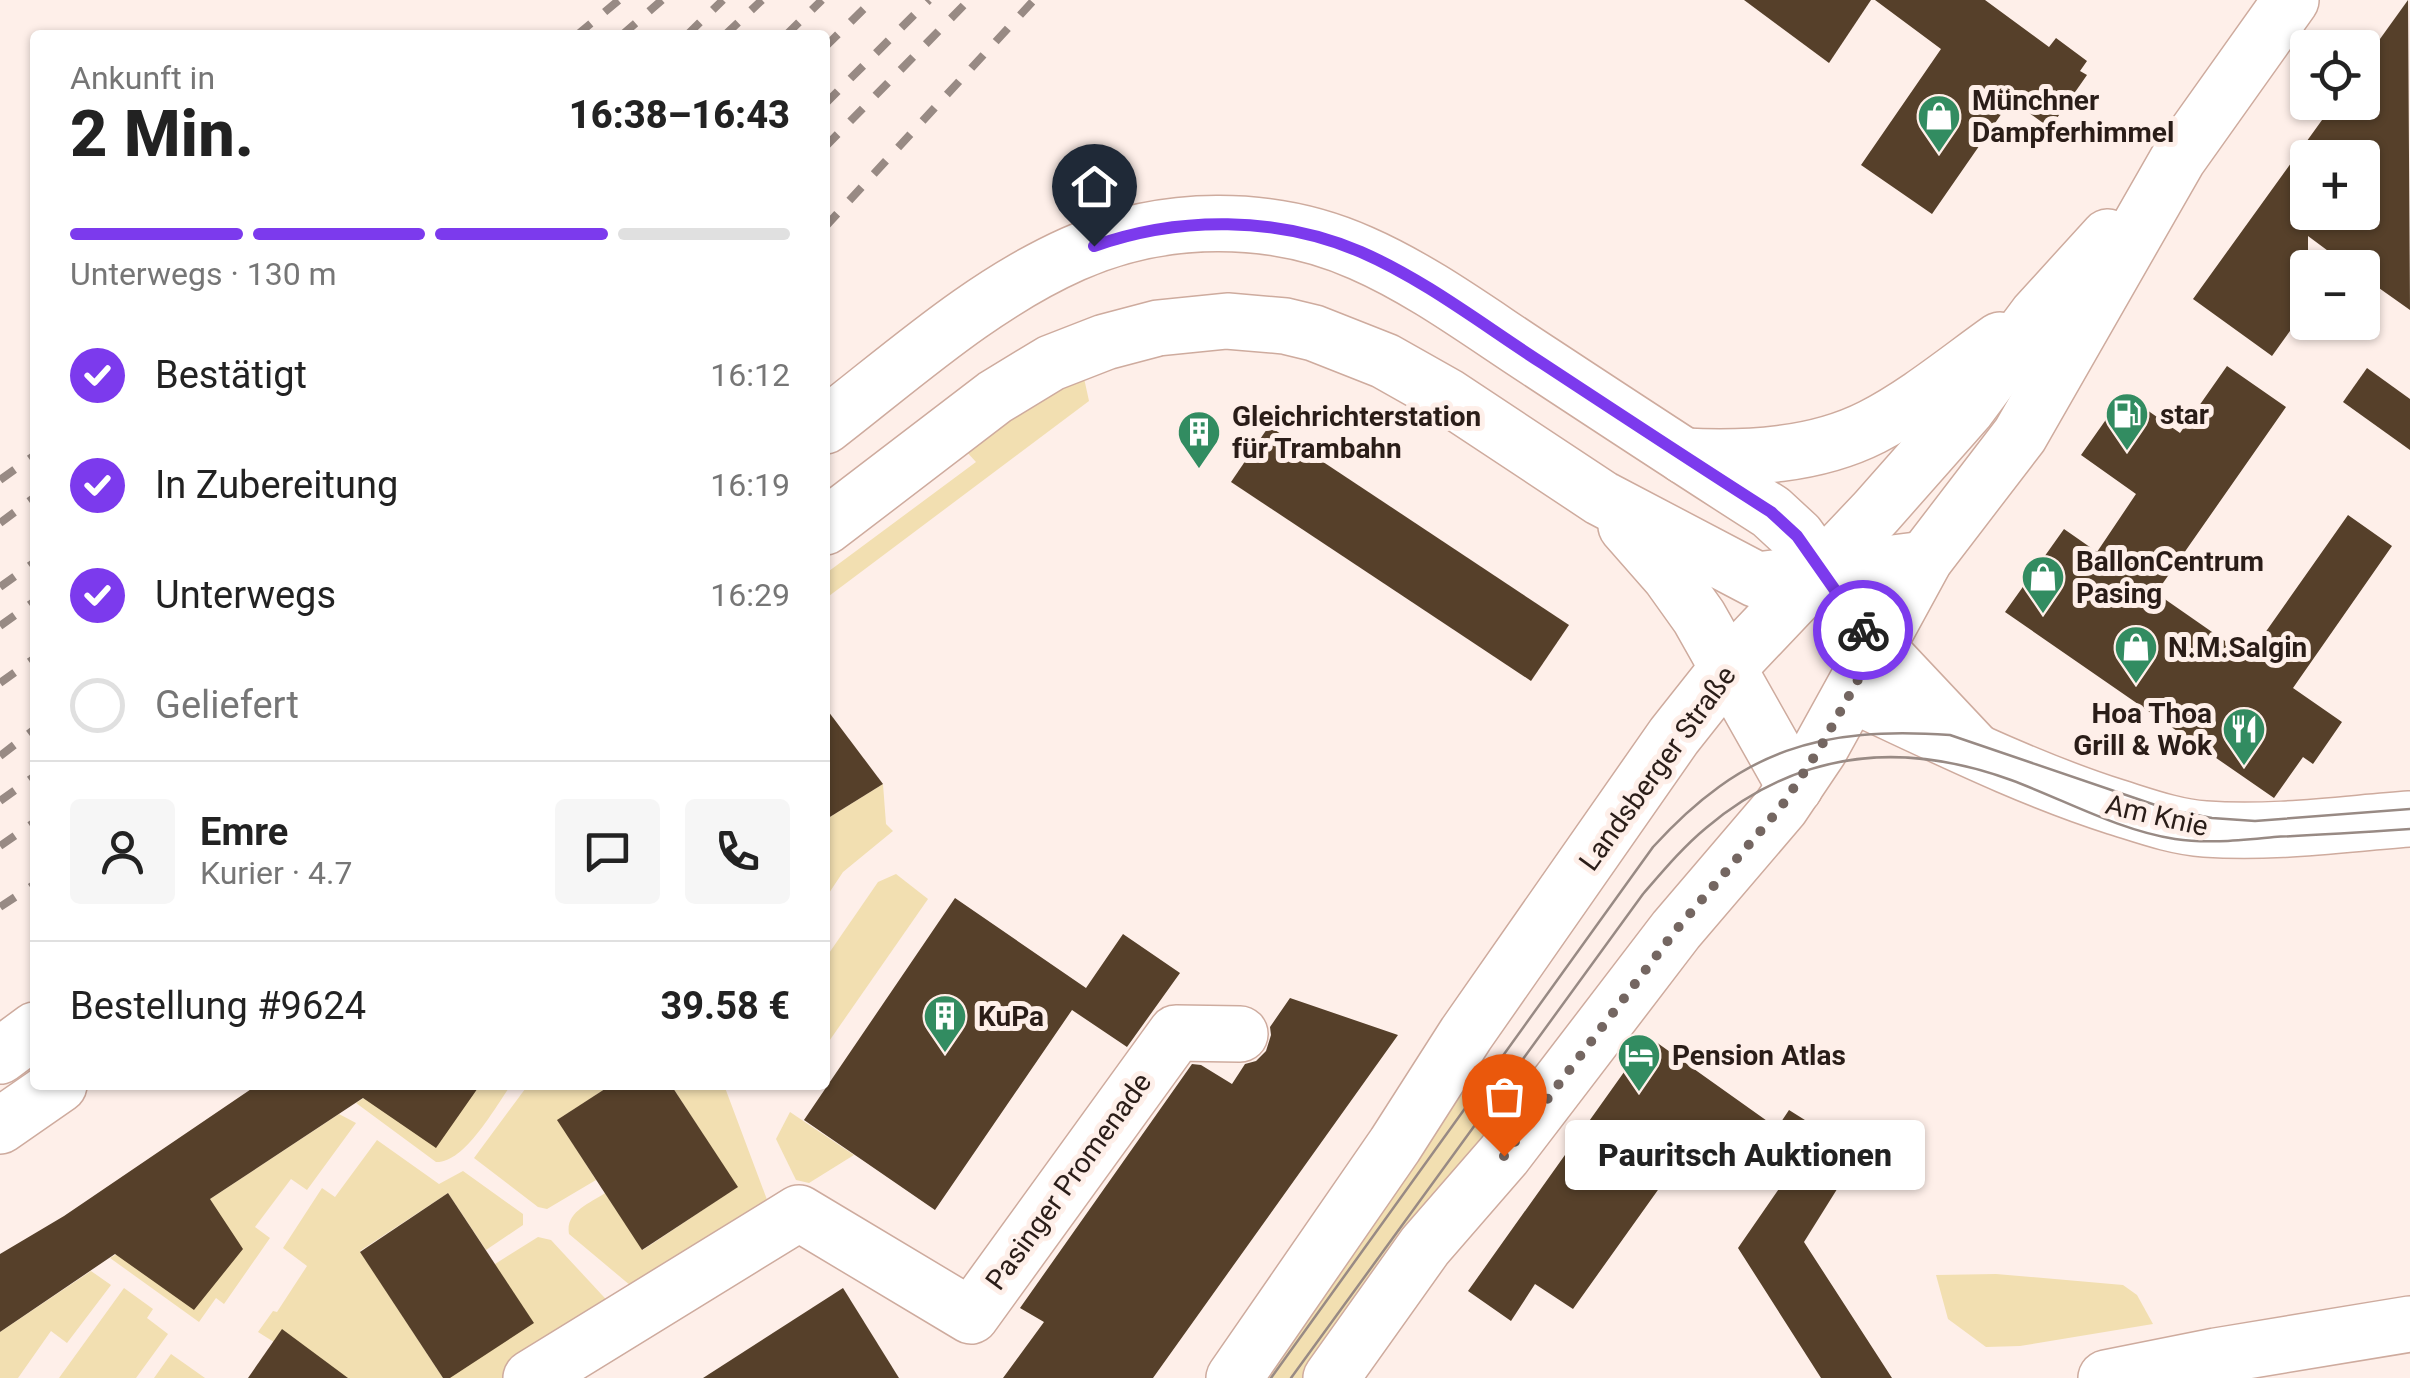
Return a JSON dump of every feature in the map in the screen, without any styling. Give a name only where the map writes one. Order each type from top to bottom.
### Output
[{"type":"main road","name":"Landsberger Straße","points":[[1331,1378],[1425,1246],[1504,1156],[1676,930],[1761,834],[1795,787],[1925,558],[2020,435],[2178,160],[2291,0]]},
{"type":"main road","name":"Landsberger Straße","points":[[1234,1378],[1396,1145],[1466,1034],[1674,736],[1727,669],[1876,512],[1966,409],[2037,315],[2178,160]]},
{"type":"main road","name":"Am Knie","points":[[830,422],[1008,288],[1074,253],[1148,230],[1216,224],[1289,231],[1362,253],[1442,298],[1771,512],[1797,536],[1876,647],[1973,750]]},
{"type":"main road","points":[[1684,456],[1776,454],[1859,433],[2037,315]]},
{"type":"main road","points":[[830,522],[995,396],[1051,363],[1105,342],[1158,328],[1213,322],[1285,326],[1358,348],[1446,396],[1600,498],[1757,580],[1925,558]]},
{"type":"main road","points":[[1600,498],[1670,574],[1699,617],[1795,787]]},
{"type":"main road","name":"Am Knie","points":[[1851,694],[1973,750],[2094,800],[2151,818],[2202,829],[2288,829],[2410,819]]},
{"type":"main road","name":"Pasinger Promenade","points":[[531,1378],[628,1309],[795,1204],[970,1316],[1176,1033],[1240,1034]]},
{"type":"main road","points":[[0,1056],[30,1034]]},
{"type":"main road","points":[[0,1126],[52,1090]]},
{"type":"main road","points":[[2106,1378],[2410,1324]]},
{"type":"shaded area","points":[[1084,378],[1089,401],[830,595],[830,570],[976,462],[964,449],[1064,384]]},
{"type":"shaded area","points":[[883,784],[886,824],[893,831],[843,872],[830,892],[830,817]]},
{"type":"shaded area","points":[[896,874],[928,899],[830,1040],[830,952],[878,882]]},
{"type":"shaded area","points":[[1466,1068],[1521,1109],[1305,1378],[1257,1378]]},
{"type":"shaded area","points":[[435,1090],[508,1090],[468,1144],[447,1160],[436,1162],[356,1103],[364,1098]]},
{"type":"shaded area","points":[[524,1090],[603,1090],[558,1120],[596,1180],[547,1209],[538,1207],[474,1158]]},
{"type":"shaded area","points":[[674,1090],[726,1090],[769,1205],[637,1291],[569,1234],[574,1214],[605,1193],[643,1250],[737,1187]]},
{"type":"shaded area","points":[[790,1112],[854,1155],[809,1183],[796,1180],[776,1139]]},
{"type":"shaded area","points":[[339,1114],[356,1123],[307,1190],[291,1179],[255,1227],[270,1238],[224,1304],[216,1298],[199,1322],[110,1258],[210,1199]]},
{"type":"shaded area","points":[[377,1140],[439,1184],[463,1171],[523,1214],[523,1225],[486,1250],[448,1193],[360,1251],[443,1378],[331,1378],[258,1332],[273,1311],[277,1312],[307,1266],[283,1248],[322,1188],[335,1197]]},
{"type":"shaded area","points":[[538,1237],[551,1240],[615,1309],[507,1378],[450,1378],[495,1264]]},
{"type":"shaded area","points":[[91,1271],[111,1285],[67,1343],[51,1331],[18,1378],[0,1378],[0,1332]]},
{"type":"shaded area","points":[[1996,1274],[2123,1285],[2137,1295],[2153,1324],[2020,1346],[1986,1347],[1948,1319],[1936,1275]]},
{"type":"shaded area","points":[[124,1288],[153,1309],[147,1318],[168,1334],[136,1378],[59,1378]]},
{"type":"shaded area","points":[[171,1354],[205,1378],[154,1378]]},
{"type":"building","points":[[1744,0],[1871,0],[1829,63]]},
{"type":"building","points":[[1875,0],[1985,0],[2049,47],[2056,38],[2087,61],[2080,71],[2087,75],[2050,128],[2011,100],[1932,214],[1861,165],[1941,49]]},
{"type":"building","points":[[2408,0],[2410,310],[2380,289],[2380,250],[2327,250],[2308,236],[2308,250],[2290,250],[2290,331],[2272,356],[2193,299],[2290,164],[2290,230],[2380,230],[2380,140],[2308,140],[2322,120],[2380,120],[2380,39]]},
{"type":"building","points":[[2227,366],[2286,407],[2156,593],[2248,657],[2348,515],[2392,546],[2293,688],[2342,722],[2313,764],[2303,757],[2274,798],[2005,612],[2064,529],[2097,552],[2136,494],[2081,455],[2124,394],[2180,433]]},
{"type":"building","points":[[2367,368],[2410,399],[2410,450],[2343,402]]},
{"type":"building","points":[[1269,426],[1569,625],[1531,681],[1231,482]]},
{"type":"building","points":[[830,714],[883,784],[830,817]]},
{"type":"building","name":"KuPa","points":[[955,898],[1086,988],[1123,934],[1180,973],[1127,1047],[1072,1010],[935,1210],[804,1120],[824,1090],[830,1090],[830,1082]]},
{"type":"building","points":[[1290,998],[1398,1035],[1153,1378],[1003,1378],[1044,1322],[1020,1308],[1192,1064],[1201,1065],[1232,1084],[1245,1064],[1256,1061],[1266,1051],[1270,1027]]},
{"type":"building","points":[[1649,1037],[1777,1128],[1789,1110],[1859,1154],[1804,1242],[1892,1378],[1821,1378],[1738,1248],[1787,1177],[1705,1124],[1573,1309],[1535,1284],[1511,1321],[1468,1291]]},
{"type":"building","points":[[250,1090],[477,1090],[436,1148],[363,1098],[210,1199],[243,1249],[194,1310],[115,1254],[0,1332],[0,1254],[64,1216]]},
{"type":"building","points":[[603,1090],[674,1090],[738,1187],[642,1250],[557,1120]]},
{"type":"building","points":[[448,1193],[534,1323],[450,1378],[443,1378],[360,1252]]},
{"type":"building","points":[[843,1288],[899,1378],[703,1378]]},
{"type":"building","points":[[282,1329],[348,1378],[248,1378]]},
{"type":"tram line","points":[[1271,1378],[1653,847],[1686,814],[1752,766],[1823,741],[1904,733],[1950,735],[2170,810],[2212,818],[2255,821],[2410,809]]},
{"type":"tram line","points":[[1291,1378],[1643,894],[1706,828],[1777,782],[1813,768],[1890,757],[1970,767],[2112,822],[2175,839],[2224,841],[2410,829]]},
{"type":"railway","points":[[583,30],[619,0]]},
{"type":"railway","points":[[628,30],[662,0]]},
{"type":"railway","points":[[692,30],[723,0]]},
{"type":"railway","points":[[730,30],[762,0]]},
{"type":"railway","points":[[791,30],[822,0]]},
{"type":"railway","points":[[830,42],[873,0]]},
{"type":"railway","points":[[830,99],[929,0]]},
{"type":"railway","points":[[830,142],[969,0]]},
{"type":"railway","points":[[830,222],[1034,0]]},
{"type":"railway","points":[[0,480],[30,459]]},
{"type":"railway","points":[[0,523],[30,501]]},
{"type":"railway","points":[[0,587],[30,566]]},
{"type":"railway","points":[[0,626],[30,605]]},
{"type":"railway","points":[[0,683],[30,662]]},
{"type":"railway","points":[[0,756],[30,733]]},
{"type":"railway","points":[[0,801],[30,780]]},
{"type":"railway","points":[[0,846],[30,825]]},
{"type":"railway","points":[[0,907],[30,887]]},
{"type":"way so far","points":[[1504,1156],[1676,930],[1761,834],[1795,787],[1876,647],[1863,630]]},
{"type":"place","name":"Münchner Dampferhimmel","points":[[1939,154]]},
{"type":"place","name":"star","points":[[2127,452]]},
{"type":"place","name":"Gleichrichterstation für Trambahn","points":[[1199,470]]},
{"type":"place","name":"BallonCentrum Pasing","points":[[2043,615]]},
{"type":"place","name":"N.M.Salgin","points":[[2136,685]]},
{"type":"place","name":"Hoa Thoa Grill & Wok","points":[[2244,767]]},
{"type":"place","name":"KuPa","points":[[945,1054]]},
{"type":"place","name":"Pension Atlas","points":[[1639,1093]]},
{"type":"place","name":"Pauritsch Auktionen","points":[[1504,1156]]},
{"type":"route","points":[[1094,246],[1148,230],[1216,224],[1289,231],[1362,253],[1442,298],[1771,512],[1797,536],[1863,630]]}]
